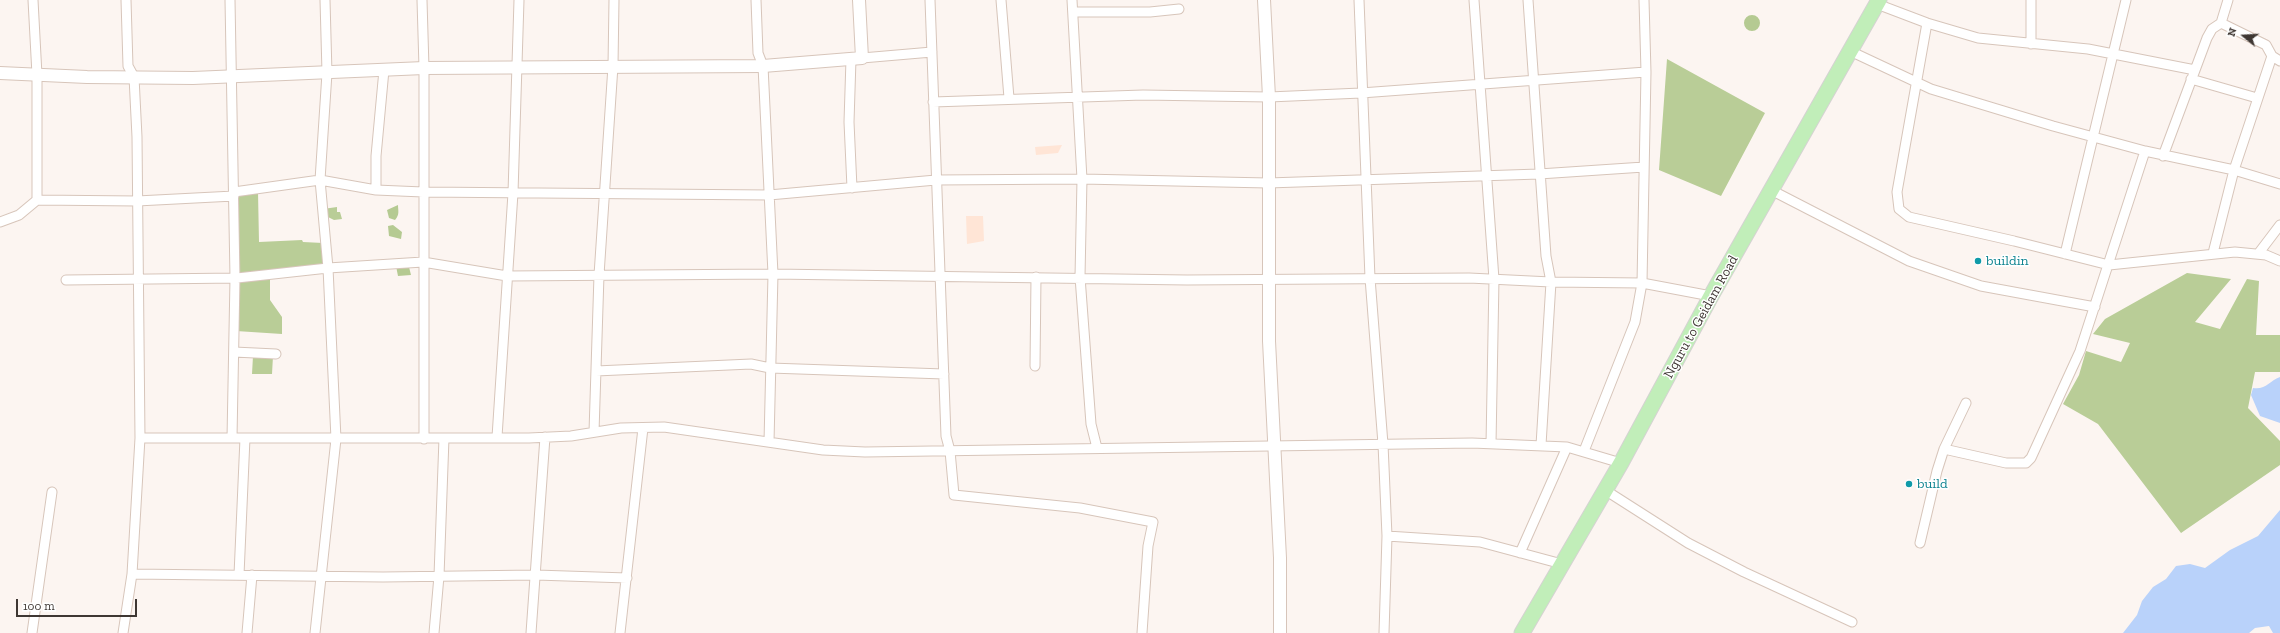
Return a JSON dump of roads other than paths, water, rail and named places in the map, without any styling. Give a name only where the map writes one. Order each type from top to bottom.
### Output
[{"type":"main road","name":"Nguru to Geidam Road","points":[[1522,633],[1621,463],[1711,296],[1878,2]]},
{"type":"street","points":[[33,0],[37,75],[36,200]]},
{"type":"street","points":[[123,633],[132,574],[140,438],[134,77],[128,66],[126,0]]},
{"type":"street","points":[[230,0],[235,278],[232,438]]},
{"type":"street","points":[[315,633],[336,439],[328,268],[320,180],[327,73],[325,0]]},
{"type":"street","points":[[422,0],[424,68],[424,439]]},
{"type":"street","points":[[497,438],[513,194],[519,0]]},
{"type":"street","points":[[594,432],[599,274],[613,66],[614,0]]},
{"type":"street","points":[[756,0],[758,53],[763,66],[773,274],[769,442]]},
{"type":"street","points":[[852,188],[850,122],[856,59],[859,0]]},
{"type":"street","points":[[930,0],[946,436],[950,451],[954,495],[1080,508],[1153,522],[1148,546],[1142,633]]},
{"type":"street","points":[[1001,0],[1009,98]]},
{"type":"street","points":[[1072,0],[1076,98],[1082,179],[1080,277],[1091,424],[1097,448]]},
{"type":"street","points":[[1264,0],[1269,97],[1269,341],[1280,558],[1280,633]]},
{"type":"street","points":[[1359,0],[1361,93],[1370,278],[1384,444],[1387,536],[1384,633]]},
{"type":"street","points":[[1474,0],[1494,279],[1491,444]]},
{"type":"street","points":[[1528,0],[1539,174],[1546,256],[1551,282],[1541,445]]},
{"type":"street","points":[[1584,451],[1635,322],[1642,283],[1646,72],[1644,0]]},
{"type":"street","points":[[2031,0],[2031,44]]},
{"type":"street","points":[[2065,254],[2115,54],[2126,0]]},
{"type":"street","points":[[2163,156],[2206,38],[2212,29],[2221,23],[2228,0]]},
{"type":"street","points":[[1878,2],[1927,23],[1978,38],[2088,49],[2195,70]]},
{"type":"street","points":[[1072,12],[1150,12],[1179,9]]},
{"type":"street","points":[[1927,23],[1896,192],[1899,209],[1909,217],[2108,265],[2212,253],[2234,252],[2258,254],[2280,261]]},
{"type":"street","points":[[2221,23],[2266,45],[2272,56],[2280,61]]},
{"type":"street","points":[[1850,51],[1931,89],[2163,156],[2234,170],[2280,184]]},
{"type":"street","points":[[0,73],[134,77],[232,76],[424,68],[763,66],[932,52]]},
{"type":"street","points":[[2212,253],[2234,170],[2272,56]]},
{"type":"street","points":[[376,190],[376,156],[384,70]]},
{"type":"street","points":[[933,102],[1009,98],[1076,98],[1143,95],[1269,97],[1361,93],[1480,83],[1646,72]]},
{"type":"street","points":[[2191,79],[2257,98]]},
{"type":"street","points":[[1944,449],[2006,463],[2026,462],[2031,458],[2080,351],[2145,151]]},
{"type":"street","points":[[0,222],[19,215],[36,200],[137,201],[234,194],[320,180],[376,190],[423,192],[513,194],[604,192],[769,195],[936,180],[1082,179],[1268,183],[1366,181],[1486,174],[1539,174],[1644,167]]},
{"type":"street","points":[[1771,190],[1909,261],[1981,286],[2095,307]]},
{"type":"street","points":[[2258,254],[2280,225]]},
{"type":"street","points":[[66,280],[235,278],[328,268],[423,262],[507,276],[599,274],[773,274],[1080,277],[1187,280],[1370,278],[1494,279],[1551,282],[1642,283],[1711,296]]},
{"type":"street","points":[[1035,366],[1036,277]]},
{"type":"street","points":[[234,352],[276,354]]},
{"type":"street","points":[[596,371],[751,364],[770,368],[944,374]]},
{"type":"street","points":[[1920,543],[1937,470],[1944,449],[1966,403]]},
{"type":"street","points":[[140,438],[497,438],[545,437],[621,428],[664,428],[823,450],[865,452],[1275,445],[1491,444],[1567,447],[1621,463]]},
{"type":"street","points":[[620,633],[643,428]]},
{"type":"street","points":[[531,633],[545,437]]},
{"type":"street","points":[[239,575],[245,438]]},
{"type":"street","points":[[434,633],[440,576],[444,438]]},
{"type":"street","points":[[1520,553],[1567,447]]},
{"type":"street","points":[[1605,490],[1688,543],[1744,572],[1852,622]]},
{"type":"street","points":[[32,633],[52,492]]},
{"type":"street","points":[[1387,536],[1480,542],[1562,564]]},
{"type":"street","points":[[132,574],[322,576],[536,575],[627,578]]},
{"type":"street","points":[[247,633],[252,575]]},
{"type":"water","points":[[2280,377],[2280,423],[2260,416],[2251,395],[2253,388],[2261,388]]},
{"type":"water","points":[[2280,510],[2280,633],[2273,633],[2269,626],[2255,628],[2249,633],[2123,633],[2137,615],[2142,601],[2153,587],[2166,579],[2176,566],[2190,564],[2205,568],[2230,550],[2258,536]]},
{"type":"place","name":"buildin","points":[[1978,261]]},
{"type":"place","name":"build","points":[[1909,484]]}]
